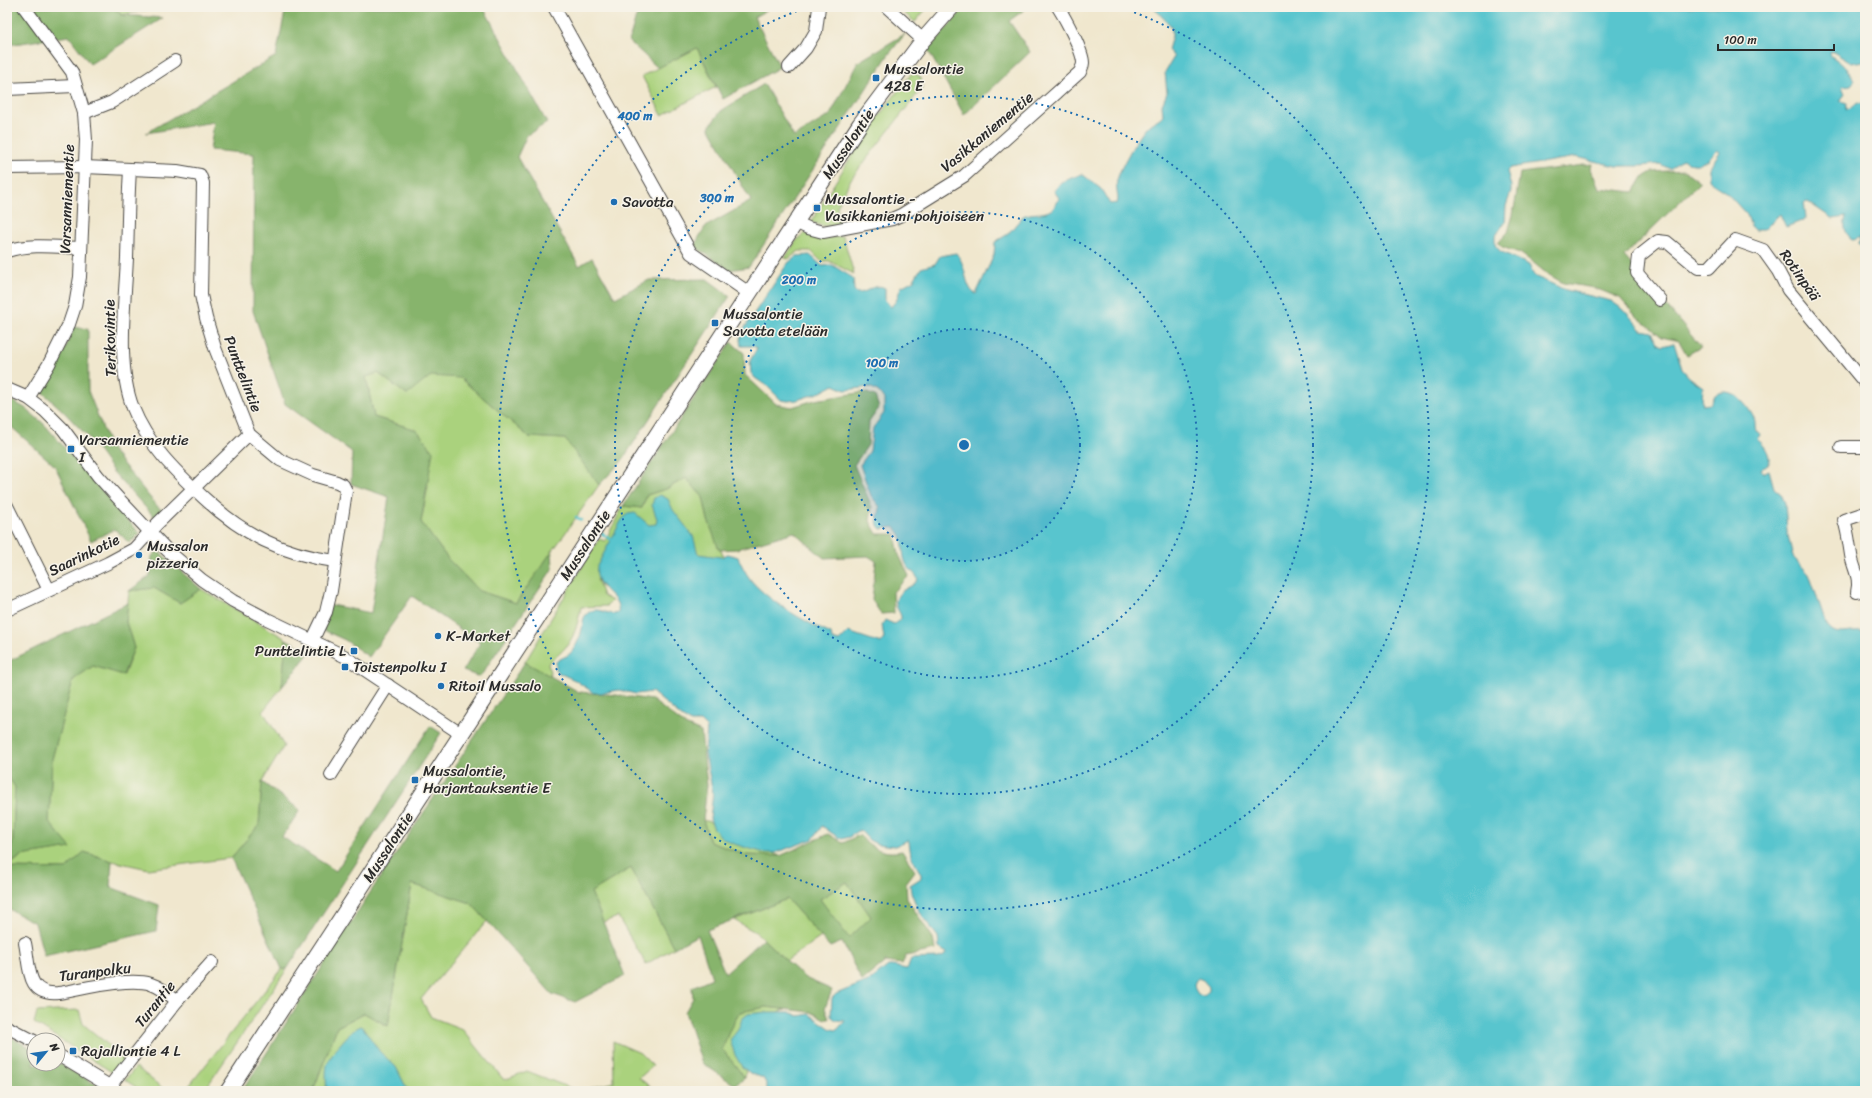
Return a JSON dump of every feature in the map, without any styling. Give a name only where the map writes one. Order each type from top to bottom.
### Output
[{"type":"main road","name":"Mussalontie","points":[[228,1091],[860,124],[923,40],[952,7]]},
{"type":"street","name":"Varsanniementie","points":[[24,7],[72,72],[84,113],[86,140],[80,248],[80,277],[75,306],[69,324],[49,364],[28,398]]},
{"type":"street","points":[[554,7],[691,253],[749,293]]},
{"type":"street","points":[[789,68],[806,48],[816,31],[819,7]]},
{"type":"street","points":[[887,7],[923,40]]},
{"type":"street","name":"Vasikkaniementie","points":[[795,222],[808,228],[823,232],[892,219],[912,210],[964,176],[1080,72],[1083,65],[1082,57],[1058,7]]},
{"type":"street","points":[[84,113],[112,102],[175,61]]},
{"type":"street","points":[[7,89],[75,86]]},
{"type":"street","name":"Punttelintie","points":[[7,168],[84,167],[176,171],[200,175],[203,183],[201,295],[215,348],[250,434],[280,460],[297,469],[343,485],[346,491],[346,501],[326,612],[313,639]]},
{"type":"street","name":"Terikovintie","points":[[130,170],[123,344],[128,391],[133,408],[143,430],[165,459],[221,514],[256,537],[290,552],[335,561]]},
{"type":"street","name":"Rotinpää","points":[[1660,300],[1638,273],[1639,256],[1658,242],[1667,242],[1698,268],[1710,268],[1735,240],[1763,250],[1778,271],[1788,290],[1865,383]]},
{"type":"street","points":[[7,251],[18,247],[32,246],[80,248]]},
{"type":"street","points":[[7,389],[28,398],[45,411],[63,429],[98,476],[150,532],[167,550],[202,580],[233,601],[265,618],[313,639],[344,656],[461,734]]},
{"type":"street","name":"Saarinkotie","points":[[7,610],[108,563],[134,549],[157,524],[250,434]]},
{"type":"street","points":[[1841,447],[1865,447]]},
{"type":"street","name":"Saarinkotie","points":[[7,506],[49,590]]},
{"type":"street","points":[[1857,592],[1859,586],[1858,575],[1851,557],[1848,530],[1844,520],[1865,513]]},
{"type":"street","points":[[331,775],[388,685]]},
{"type":"street","name":"Turanpolku","points":[[25,943],[33,983],[37,990],[49,994],[138,982],[158,988],[177,1001]]},
{"type":"street","name":"Turantie","points":[[111,1090],[177,1001],[212,962]]},
{"type":"street","points":[[7,1027],[26,1037]]},
{"type":"street","points":[[66,1060],[111,1090]]},
{"type":"green space","points":[[7,7],[113,7],[121,15],[163,18],[90,64],[69,36],[7,45]]},
{"type":"green space","points":[[114,7],[159,7],[122,15]]},
{"type":"green space","points":[[286,7],[483,7],[547,123],[527,135],[517,157],[579,266],[592,258],[615,298],[649,280],[707,279],[730,296],[621,462],[599,485],[565,439],[529,437],[460,378],[431,376],[407,395],[378,373],[366,377],[374,417],[417,430],[433,451],[421,522],[448,559],[479,591],[516,603],[552,551],[553,568],[480,677],[463,671],[480,643],[412,596],[369,657],[345,640],[323,630],[331,605],[371,613],[389,497],[351,484],[352,452],[285,404],[253,311],[254,154],[210,150],[214,122],[146,133],[276,56]]},
{"type":"green space","points":[[651,7],[772,7],[754,17],[780,67],[723,99],[697,48],[658,68],[629,41],[636,17]]},
{"type":"green space","points":[[897,7],[928,7],[915,22]]},
{"type":"green space","points":[[965,7],[1028,7],[1009,21],[1030,52],[964,115],[928,50]]},
{"type":"green space","points":[[905,34],[889,54],[749,267],[729,270],[694,246],[705,227],[751,201],[709,127],[721,111],[764,84],[794,137],[830,115],[858,62]]},
{"type":"green space","points":[[697,48],[716,87],[662,115],[642,76]]},
{"type":"green space","points":[[913,72],[921,78],[922,88],[851,179],[837,207],[841,227],[824,226],[811,222],[859,145]]},
{"type":"green space","points":[[1592,164],[1591,169],[1599,188],[1634,192],[1643,177],[1652,172],[1684,170],[1700,182],[1624,256],[1701,347],[1687,355],[1679,341],[1662,337],[1634,314],[1620,298],[1595,288],[1563,283],[1546,273],[1520,253],[1502,247],[1498,243],[1508,232],[1513,215],[1520,173]]},
{"type":"green space","points":[[805,233],[821,239],[843,236],[854,274],[829,261],[821,261],[811,251],[799,251],[788,259],[785,258],[796,241]]},
{"type":"green space","points":[[73,327],[88,329],[88,391],[111,449],[156,505],[163,511],[156,519],[114,473],[89,438],[41,391],[65,349]]},
{"type":"green space","points":[[731,342],[744,353],[745,375],[776,404],[792,407],[815,400],[864,392],[875,396],[879,408],[869,422],[868,445],[854,465],[872,507],[870,521],[877,534],[895,534],[899,555],[909,576],[893,592],[894,613],[881,614],[872,600],[876,561],[868,556],[824,558],[794,532],[737,549],[719,550],[708,520],[703,497],[686,478],[666,489],[647,495],[642,508],[623,506]]},
{"type":"green space","points":[[406,346],[460,378],[529,437],[565,439],[585,461],[599,485],[516,603],[479,591],[448,559],[421,522],[428,486],[417,430],[374,417],[366,377],[378,373],[407,395]]},
{"type":"green space","points":[[7,398],[25,408],[44,424],[140,534],[129,543],[115,529],[91,541],[55,466],[7,423]]},
{"type":"green space","points":[[686,478],[703,497],[708,520],[725,560],[620,541],[603,588],[597,579],[603,596],[612,601],[607,606],[581,607],[577,625],[571,639],[562,651],[548,663],[551,677],[525,662],[599,539],[605,541],[623,506],[642,508],[647,495],[666,489]]},
{"type":"green space","points":[[158,551],[201,589],[180,603],[154,588],[129,591],[150,576],[152,556]]},
{"type":"green space","points":[[154,588],[180,603],[201,589],[286,639],[282,687],[263,711],[284,746],[262,782],[259,825],[231,858],[148,869],[112,861],[84,852],[66,869],[7,868],[21,856],[70,848],[49,822],[52,759],[73,680],[93,666],[124,675],[134,648],[126,622],[129,591]]},
{"type":"green space","points":[[128,603],[126,622],[134,648],[123,675],[93,666],[73,680],[52,759],[49,822],[71,848],[21,856],[7,867],[13,840],[15,787],[7,775],[7,662]]},
{"type":"green space","points":[[286,639],[310,652],[282,687]]},
{"type":"green space","points":[[525,662],[579,692],[652,700],[685,725],[701,732],[707,785],[703,820],[710,842],[746,855],[780,856],[828,834],[843,843],[859,835],[873,847],[883,851],[902,851],[915,871],[906,883],[907,899],[933,938],[935,950],[906,956],[902,964],[885,962],[862,981],[842,942],[830,947],[787,899],[707,930],[725,973],[763,939],[805,978],[832,990],[825,1008],[829,1019],[825,1019],[811,1012],[766,1007],[740,1012],[730,1029],[722,1049],[745,1078],[735,1085],[702,1063],[685,1012],[693,998],[692,987],[712,978],[698,935],[674,948],[631,868],[591,892],[625,976],[575,1002],[552,994],[471,903],[412,884],[388,1026],[364,1013],[337,1027],[313,1091],[242,1091],[377,882]],"holes":[[[847,882],[871,917],[849,938],[820,899]]]},
{"type":"green space","points":[[430,726],[441,733],[287,969],[282,969],[231,858],[259,825],[262,782],[300,810],[282,837],[336,871]]},
{"type":"green space","points":[[7,775],[15,787],[13,840],[7,862]]},
{"type":"green space","points":[[703,820],[736,830],[750,843],[780,856],[746,855],[710,842]]},
{"type":"green space","points":[[84,852],[112,861],[110,887],[159,905],[156,931],[44,956],[35,923],[7,908],[7,868],[66,869]]},
{"type":"green space","points":[[631,868],[674,948],[646,964],[618,917],[603,922],[591,892]]},
{"type":"green space","points":[[847,882],[871,917],[849,939],[820,899]]},
{"type":"green space","points":[[412,884],[471,903],[487,921],[421,999],[431,1017],[462,1029],[504,1080],[527,1071],[578,1091],[313,1091],[337,1027],[364,1013],[388,1026]]},
{"type":"green space","points":[[787,899],[821,937],[786,961],[757,933],[734,920]]},
{"type":"green space","points":[[282,969],[287,969],[204,1091],[185,1091]]},
{"type":"green space","points":[[765,1007],[785,1009],[764,1019],[747,1060],[745,1078],[722,1049],[730,1029],[740,1012]]},
{"type":"green space","points":[[79,1010],[83,1024],[127,1060],[115,1074],[66,1043],[66,1032],[48,1032],[34,1023],[37,1012]]},
{"type":"green space","points":[[7,1035],[26,1046],[26,1072],[66,1072],[66,1068],[104,1089],[102,1091],[7,1091]]},
{"type":"green space","points":[[613,1041],[640,1053],[653,1066],[639,1078],[656,1091],[579,1091],[614,1082]]},
{"type":"green space","points":[[136,1067],[166,1091],[142,1091],[125,1080]]},
{"type":"water","points":[[1153,7],[1865,7],[1865,63],[1863,61],[1851,63],[1832,51],[1830,53],[1831,56],[1844,66],[1855,80],[1851,85],[1842,86],[1845,94],[1840,101],[1847,103],[1846,110],[1858,103],[1865,105],[1865,250],[1859,244],[1860,237],[1854,240],[1847,233],[1845,227],[1846,217],[1833,219],[1808,202],[1804,203],[1806,217],[1804,220],[1786,227],[1780,214],[1764,230],[1755,230],[1751,226],[1747,215],[1727,193],[1713,184],[1709,179],[1709,168],[1720,152],[1717,150],[1708,159],[1700,164],[1693,164],[1682,159],[1670,169],[1660,164],[1616,166],[1576,157],[1510,168],[1507,171],[1511,192],[1506,206],[1505,222],[1495,237],[1495,245],[1500,251],[1529,265],[1536,277],[1566,290],[1611,301],[1624,310],[1642,330],[1652,332],[1659,344],[1663,346],[1674,343],[1682,369],[1689,377],[1703,387],[1703,405],[1711,404],[1715,395],[1721,392],[1733,394],[1743,402],[1754,418],[1757,432],[1760,434],[1757,439],[1764,446],[1769,455],[1769,463],[1761,469],[1763,473],[1769,470],[1774,488],[1781,494],[1785,503],[1787,531],[1793,557],[1809,574],[1826,623],[1830,628],[1839,633],[1865,633],[1865,1091],[767,1091],[767,1085],[763,1078],[750,1073],[742,1067],[735,1055],[730,1040],[738,1030],[742,1019],[748,1014],[789,1012],[799,1016],[809,1014],[831,1029],[837,1030],[845,1021],[836,1020],[831,1016],[832,998],[836,994],[871,980],[888,966],[906,969],[908,968],[911,959],[939,958],[946,955],[947,953],[939,948],[938,937],[917,907],[911,892],[910,885],[921,878],[921,874],[911,856],[909,842],[908,840],[895,846],[877,844],[869,840],[860,830],[849,837],[842,839],[822,826],[813,839],[775,853],[765,853],[731,843],[722,838],[714,829],[710,819],[713,793],[705,754],[707,728],[701,722],[691,722],[683,718],[652,692],[636,694],[619,690],[594,693],[575,680],[559,673],[556,669],[556,662],[573,650],[578,642],[584,618],[588,613],[598,610],[612,614],[618,613],[616,601],[599,581],[597,566],[621,521],[627,514],[635,513],[649,525],[656,524],[657,519],[652,505],[654,498],[660,495],[668,499],[673,510],[693,536],[698,554],[721,557],[728,554],[738,557],[743,568],[757,587],[776,602],[810,624],[831,634],[832,639],[839,641],[848,632],[881,643],[884,638],[882,625],[885,620],[894,624],[901,619],[896,604],[898,596],[900,593],[913,585],[918,579],[906,564],[902,539],[898,531],[894,527],[881,529],[877,524],[880,507],[871,496],[860,465],[870,451],[873,428],[884,413],[884,399],[879,392],[870,387],[845,390],[834,385],[821,392],[797,400],[781,400],[751,373],[750,361],[757,348],[753,346],[741,346],[740,339],[743,330],[788,263],[797,256],[810,255],[822,266],[832,265],[853,278],[854,290],[857,293],[864,292],[878,286],[885,288],[885,300],[891,307],[896,301],[901,287],[914,280],[921,268],[935,264],[940,256],[956,253],[962,263],[969,287],[976,294],[994,255],[995,242],[1008,234],[1023,216],[1028,214],[1044,213],[1052,209],[1056,205],[1059,198],[1054,191],[1061,182],[1082,174],[1101,189],[1110,204],[1117,203],[1117,181],[1120,171],[1144,130],[1163,115],[1162,105],[1167,93],[1165,72],[1174,57],[1168,50],[1172,36],[1172,27]],"holes":[[[1198,978],[1203,980],[1209,987],[1209,991],[1203,996],[1197,993],[1194,984]]]},
{"type":"water","points":[[362,1026],[380,1052],[396,1067],[408,1091],[326,1091],[326,1068],[329,1060],[347,1036]]},
{"type":"waterway","points":[[576,517],[581,520]]},
{"type":"waterway","points":[[601,533],[612,540]]},
{"type":"place","name":"Mussalontie 428 E","points":[[876,78]]},
{"type":"place","name":"Savotta","points":[[614,202]]},
{"type":"place","name":"Mussalontie - Vasikkaniemi pohjoiseen","points":[[817,208]]},
{"type":"place","name":"Mussalontie Savotta etelään","points":[[715,323]]},
{"type":"place","name":"Varsanniementie I","points":[[71,449]]},
{"type":"place","name":"Mussalon pizzeria","points":[[139,555]]},
{"type":"place","name":"K-Market","points":[[438,636]]},
{"type":"place","name":"Punttelintie L","points":[[354,651]]},
{"type":"place","name":"Toistenpolku I","points":[[345,667]]},
{"type":"place","name":"Ritoil Mussalo","points":[[441,686]]},
{"type":"place","name":"Mussalontie, Harjantauksentie E","points":[[415,780]]},
{"type":"place","name":"Rajalliontie 4 L","points":[[73,1051]]}]
